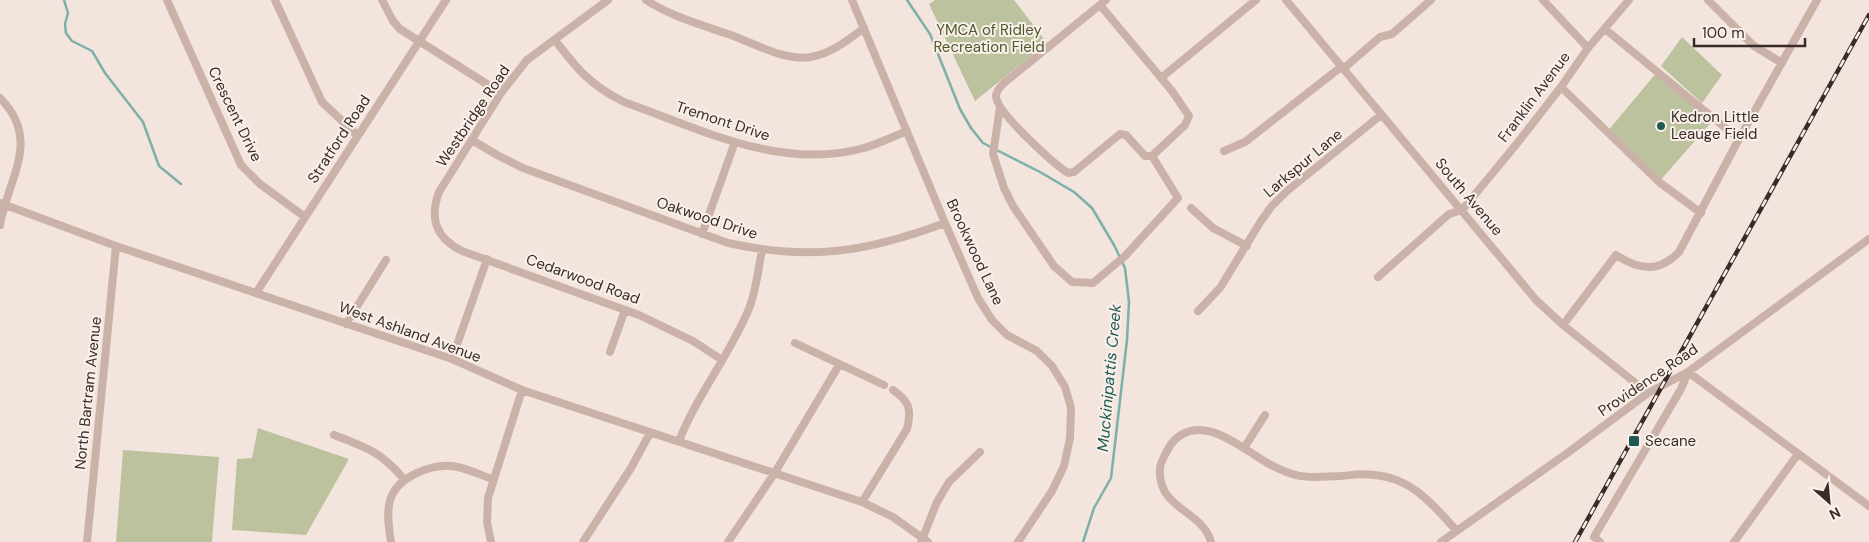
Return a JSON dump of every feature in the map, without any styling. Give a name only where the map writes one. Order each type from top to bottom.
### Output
[{"type":"street","name":"Crescent Drive","points":[[168,0],[241,165],[260,184],[306,217]]},
{"type":"street","points":[[275,0],[322,102],[326,108],[357,135]]},
{"type":"street","points":[[382,0],[396,24],[419,42],[501,93]]},
{"type":"street","name":"Stratford Road","points":[[256,293],[446,0]]},
{"type":"street","name":"Westbridge Road","points":[[437,226],[434,210],[439,192],[501,93],[527,60],[608,0]]},
{"type":"street","points":[[646,0],[671,14],[773,50],[800,57],[827,53],[864,28]]},
{"type":"street","name":"Brookwood Lane","points":[[852,0],[978,298],[992,320],[1007,335],[1037,351],[1052,366],[1065,387],[1071,408],[1070,438],[1064,466],[1052,491],[1018,542]]},
{"type":"street","points":[[1161,78],[1256,0]]},
{"type":"street","name":"South Avenue","points":[[1286,0],[1536,300],[1562,325],[1648,393]]},
{"type":"street","points":[[1224,151],[1245,142],[1380,37],[1392,34],[1432,0]]},
{"type":"street","points":[[1543,0],[1588,48]]},
{"type":"street","name":"Franklin Avenue","points":[[1462,210],[1561,87],[1588,48],[1629,0]]},
{"type":"street","points":[[1708,0],[1754,46],[1782,63]]},
{"type":"street","points":[[1562,325],[1616,255],[1629,263],[1651,267],[1666,264],[1673,259],[1684,245],[1739,139],[1817,0]]},
{"type":"street","points":[[1103,2],[1189,116],[1185,125],[1152,156],[1145,156],[1126,135],[1120,134],[1074,172],[1068,173],[1036,146],[1000,107],[996,97],[997,91],[1004,83],[1103,2]]},
{"type":"street","points":[[1605,29],[1739,139]]},
{"type":"street","name":"Tremont Drive","points":[[555,40],[577,69],[595,86],[607,94],[624,102],[735,142],[773,152],[830,154],[863,148],[906,131]]},
{"type":"street","points":[[1561,87],[1659,182],[1701,213]]},
{"type":"street","points":[[0,98],[9,108],[21,140],[20,161],[2,204],[0,225]]},
{"type":"street","points":[[1000,107],[993,154],[1004,188],[1013,206],[1054,266],[1072,282],[1093,283],[1125,256],[1178,198],[1152,156]]},
{"type":"street","name":"Larkspur Lane","points":[[1198,311],[1220,288],[1261,220],[1282,197],[1382,115]]},
{"type":"street","name":"Oakwood Drive","points":[[472,140],[523,168],[728,243],[762,250],[806,254],[850,250],[888,243],[945,223]]},
{"type":"street","points":[[702,234],[735,142]]},
{"type":"street","name":"West Ashland Avenue","points":[[2,204],[116,246],[452,359],[522,390],[862,502],[893,517],[924,541]]},
{"type":"street","points":[[1190,208],[1213,228],[1247,246]]},
{"type":"street","points":[[1378,278],[1449,214],[1462,210]]},
{"type":"street","name":"Cedarwood Road","points":[[437,226],[442,236],[453,246],[625,310],[693,341],[722,360]]},
{"type":"street","name":"Providence Road","points":[[1440,542],[1648,393],[1688,372],[1869,239]]},
{"type":"street","name":"North Bartram Avenue","points":[[87,542],[116,246]]},
{"type":"street","points":[[679,441],[688,416],[722,360],[749,308],[762,250]]},
{"type":"street","points":[[452,359],[487,259]]},
{"type":"street","points":[[346,324],[386,260]]},
{"type":"street","points":[[610,352],[625,310]]},
{"type":"street","points":[[795,343],[884,385]]},
{"type":"street","points":[[728,542],[774,474],[839,365]]},
{"type":"street","points":[[1600,542],[1594,538],[1681,389],[1688,372],[1869,506]]},
{"type":"street","points":[[491,542],[486,510],[492,479],[522,390]]},
{"type":"street","points":[[862,502],[907,429],[910,420],[908,404],[904,397],[893,390]]},
{"type":"street","points":[[1244,448],[1265,415]]},
{"type":"street","points":[[1212,542],[1199,522],[1170,500],[1161,483],[1160,467],[1167,450],[1176,438],[1191,432],[1205,431],[1220,434],[1273,466],[1298,476],[1374,474],[1396,478],[1412,486],[1426,497],[1457,531]]},
{"type":"street","points":[[583,542],[630,468],[650,432]]},
{"type":"street","points":[[334,435],[375,452],[390,463],[404,479]]},
{"type":"street","points":[[924,541],[937,502],[949,482],[980,452]]},
{"type":"street","points":[[1734,542],[1798,454]]},
{"type":"street","points":[[391,542],[388,522],[390,502],[395,490],[404,479],[430,468],[452,466],[492,479]]},
{"type":"green space","name":"YMCA of Ridley Recreation Field","points":[[935,0],[1014,0],[1047,43],[975,101],[929,4]]},
{"type":"green space","points":[[1682,37],[1722,75],[1702,103],[1661,66]]},
{"type":"green space","name":"Kedron Little Leauge Field","points":[[1657,72],[1714,119],[1659,182],[1607,132]]},
{"type":"green space","points":[[258,428],[349,459],[306,535],[232,530],[237,459],[252,458]]},
{"type":"green space","points":[[123,450],[219,457],[212,542],[116,542]]},
{"type":"waterway","points":[[64,0],[68,13],[65,24],[66,33],[72,41],[92,51],[105,73],[143,122],[159,166],[181,184]]},
{"type":"waterway","name":"Muckinipattis Creek","points":[[907,0],[930,34],[960,109],[971,128],[983,143],[1074,192],[1092,208],[1125,268],[1129,302],[1127,340],[1111,478],[1094,508],[1083,542]]},
{"type":"railway","points":[[1575,542],[1869,15]]},
{"type":"place","name":"Kedron Little Leauge Field","points":[[1661,126]]},
{"type":"place","name":"Secane","points":[[1634,441]]}]
